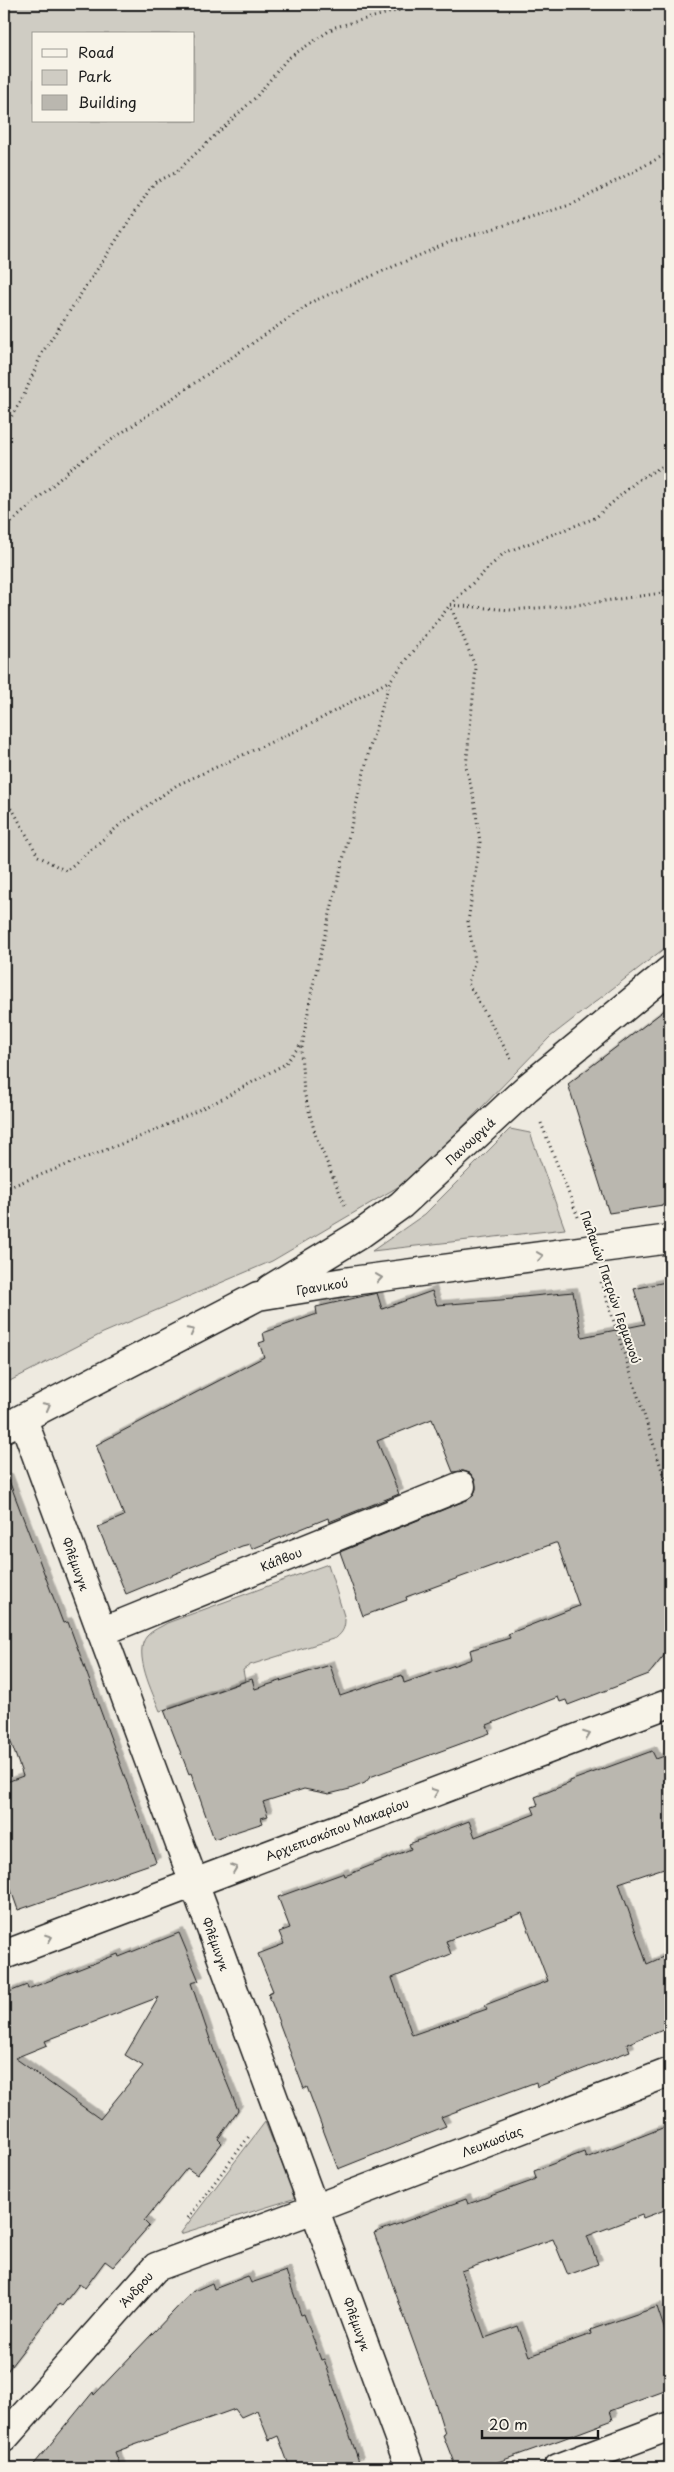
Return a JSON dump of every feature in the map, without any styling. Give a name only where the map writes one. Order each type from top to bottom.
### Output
[{"type":"street","name":"Πανουργιά","points":[[258,1296],[362,1232],[401,1205],[527,1088],[670,970]]},
{"type":"street","name":"Γρανικού","points":[[13,1424],[258,1296],[670,1240]]},
{"type":"street","name":"Φλέμινγκ","points":[[13,1424],[101,1632],[410,2468]]},
{"type":"street","name":"Κάλβου","points":[[101,1632],[461,1486]]},
{"type":"street","name":"Αρχιεπισκόπου Μακαρίου","points":[[4,1955],[670,1703]]},
{"type":"street","name":"Λευκωσίας","points":[[314,2209],[670,2072]]},
{"type":"street","name":"Άνδρου","points":[[4,2438],[156,2267],[314,2209]]},
{"type":"street","points":[[558,2468],[670,2426]]},
{"type":"path","points":[[4,429],[24,395],[42,353],[154,183],[175,173],[256,97],[287,59],[335,28],[424,4]]},
{"type":"path","points":[[4,529],[75,465],[314,301],[450,242],[573,204],[670,152]]},
{"type":"path","points":[[362,1232],[347,1210],[316,1137],[304,1092],[301,1053],[312,989],[363,776],[390,681],[450,605],[504,553],[596,518],[638,480],[670,462]]},
{"type":"path","points":[[450,605],[511,610],[576,605],[662,593],[670,586]]},
{"type":"path","name":"Παλαιών Πατρών Γερμανού","points":[[450,605],[476,668],[466,767],[474,799],[480,842],[468,922],[475,960],[468,982],[527,1088],[591,1250],[670,1496]]},
{"type":"path","points":[[4,801],[14,812],[38,856],[66,871],[121,824],[177,785],[313,723],[390,681]]},
{"type":"path","points":[[4,1189],[147,1134],[222,1099],[285,1064],[303,1042]]},
{"type":"path","points":[[184,2223],[275,2101]]},
{"type":"green space","points":[[4,4],[670,4],[670,944],[550,1037],[413,1178],[272,1261],[103,1333],[4,1384]]},
{"type":"green space","points":[[510,1129],[530,1133],[565,1229],[372,1251],[425,1214]]},
{"type":"green space","points":[[328,1564],[345,1619],[343,1630],[336,1638],[250,1665],[243,1670],[245,1681],[160,1711],[145,1673],[143,1662],[143,1643],[149,1634],[167,1623]]},
{"type":"green space","points":[[265,2122],[296,2198],[180,2234]]},
{"type":"building","points":[[670,1006],[670,1204],[609,1213],[568,1084]]},
{"type":"building","points":[[670,1281],[670,1648],[649,1674],[568,1705],[566,1700],[560,1702],[558,1697],[487,1725],[490,1733],[370,1777],[365,1783],[350,1789],[329,1794],[304,1789],[263,1802],[268,1816],[261,1818],[263,1823],[214,1839],[191,1773],[189,1774],[164,1710],[252,1679],[255,1689],[330,1665],[340,1696],[402,1675],[404,1683],[472,1659],[470,1650],[510,1638],[508,1634],[579,1606],[557,1543],[555,1543],[406,1597],[407,1600],[363,1616],[340,1552],[467,1500],[473,1496],[476,1489],[475,1480],[470,1473],[463,1471],[453,1472],[432,1419],[377,1441],[399,1494],[329,1522],[328,1518],[252,1549],[250,1544],[242,1546],[126,1594],[98,1527],[124,1516],[96,1445],[264,1357],[259,1343],[265,1341],[263,1333],[317,1314],[316,1307],[377,1293],[382,1309],[432,1291],[437,1305],[573,1292],[582,1337],[645,1324],[634,1289]]},
{"type":"building","points":[[8,1478],[63,1623],[68,1622],[156,1862],[18,1910],[4,1870],[4,1783],[23,1776],[4,1723],[4,1479]]},
{"type":"building","points":[[652,1751],[656,1759],[670,1754],[670,1866],[619,1883],[647,1964],[670,1954],[670,2026],[627,2044],[630,2051],[537,2087],[536,2082],[441,2117],[446,2126],[338,2169],[307,2087],[304,2089],[268,1993],[273,1991],[258,1954],[284,1944],[279,1932],[290,1928],[278,1897],[344,1873],[345,1876],[411,1849],[409,1844],[469,1821],[475,1837],[535,1814],[532,1807],[538,1805],[535,1797],[570,1783],[570,1781]],"holes":[[[522,1913],[548,1981],[485,2005],[487,2009],[412,2035],[392,1978],[451,1954],[446,1941]]]},
{"type":"building","points":[[179,1933],[199,1981],[191,1983],[214,2051],[238,2110],[218,2139],[222,2143],[197,2175],[187,2168],[144,2221],[149,2226],[113,2267],[105,2261],[85,2288],[79,2284],[62,2306],[59,2304],[4,2375],[4,1994],[27,1985],[28,1989],[118,1954],[119,1957]],"holes":[[[159,1997],[125,2055],[143,2066],[100,2119],[15,2058],[47,2045],[45,2041]]]},
{"type":"building","points":[[670,2125],[670,2208],[643,2218],[642,2215],[587,2236],[598,2264],[568,2275],[553,2239],[461,2271],[485,2338],[518,2326],[529,2356],[591,2334],[590,2330],[657,2307],[670,2346],[670,2389],[610,2411],[613,2420],[560,2440],[481,2468],[456,2468],[443,2435],[445,2434],[435,2402],[374,2233],[466,2199],[468,2204],[532,2181],[536,2178],[534,2171],[584,2152],[586,2158]]},
{"type":"building","points":[[286,2271],[301,2315],[304,2314],[321,2360],[324,2359],[359,2462],[340,2468],[290,2468],[278,2436],[269,2440],[257,2410],[241,2417],[235,2409],[115,2452],[121,2468],[31,2468],[93,2392],[94,2395],[192,2292],[212,2283],[214,2289],[248,2276],[251,2283]]}]
